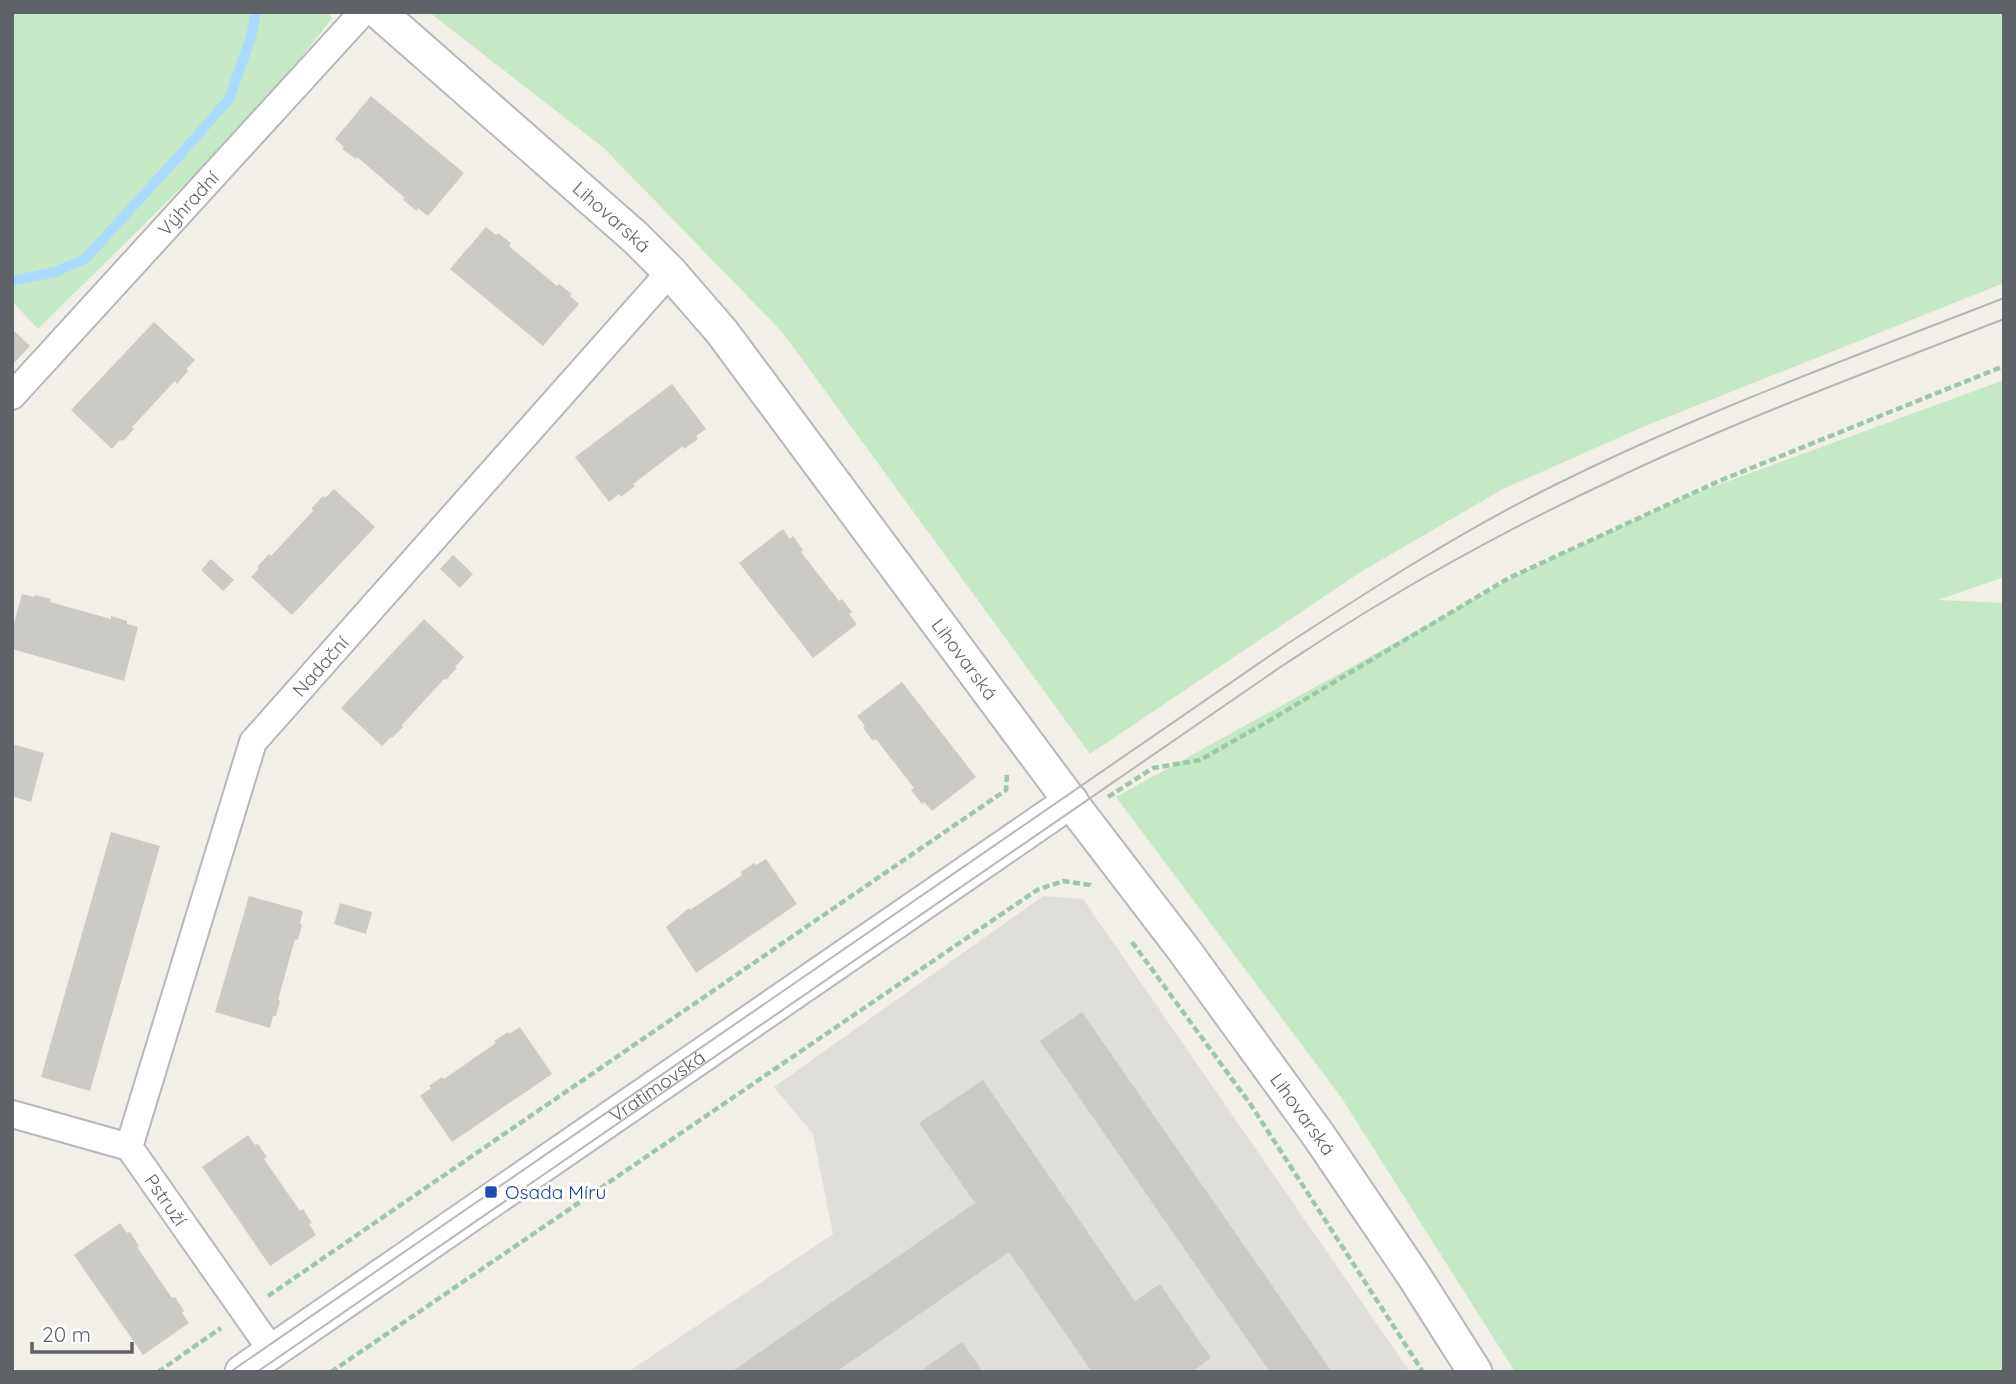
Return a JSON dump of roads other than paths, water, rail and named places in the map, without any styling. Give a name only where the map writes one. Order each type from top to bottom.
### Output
[{"type":"street","name":"Výhradní","points":[[12,396],[363,12]]},
{"type":"street","name":"Lihovarská","points":[[379,12],[603,208],[670,272],[722,332],[1184,950],[1319,1136],[1475,1372]]},
{"type":"street","name":"Nadační","points":[[129,1147],[253,742],[670,272]]},
{"type":"street","name":"Vratimovská","points":[[242,1372],[499,1193],[1076,808]]},
{"type":"street","points":[[12,1114],[129,1147]]},
{"type":"street","name":"Pstruží","points":[[129,1147],[272,1351]]},
{"type":"waterway","points":[[12,281],[55,272],[85,259],[179,156],[229,99],[251,37],[256,12]]},
{"type":"tram line","points":[[230,1372],[1287,644],[1468,531],[1588,469],[1706,416],[2004,298]]},
{"type":"tram line","points":[[257,1372],[1282,666],[1376,606],[1518,526],[1655,460],[1803,397],[2004,319]]},
{"type":"place","name":"Osada Míru","points":[[491,1192]]}]
